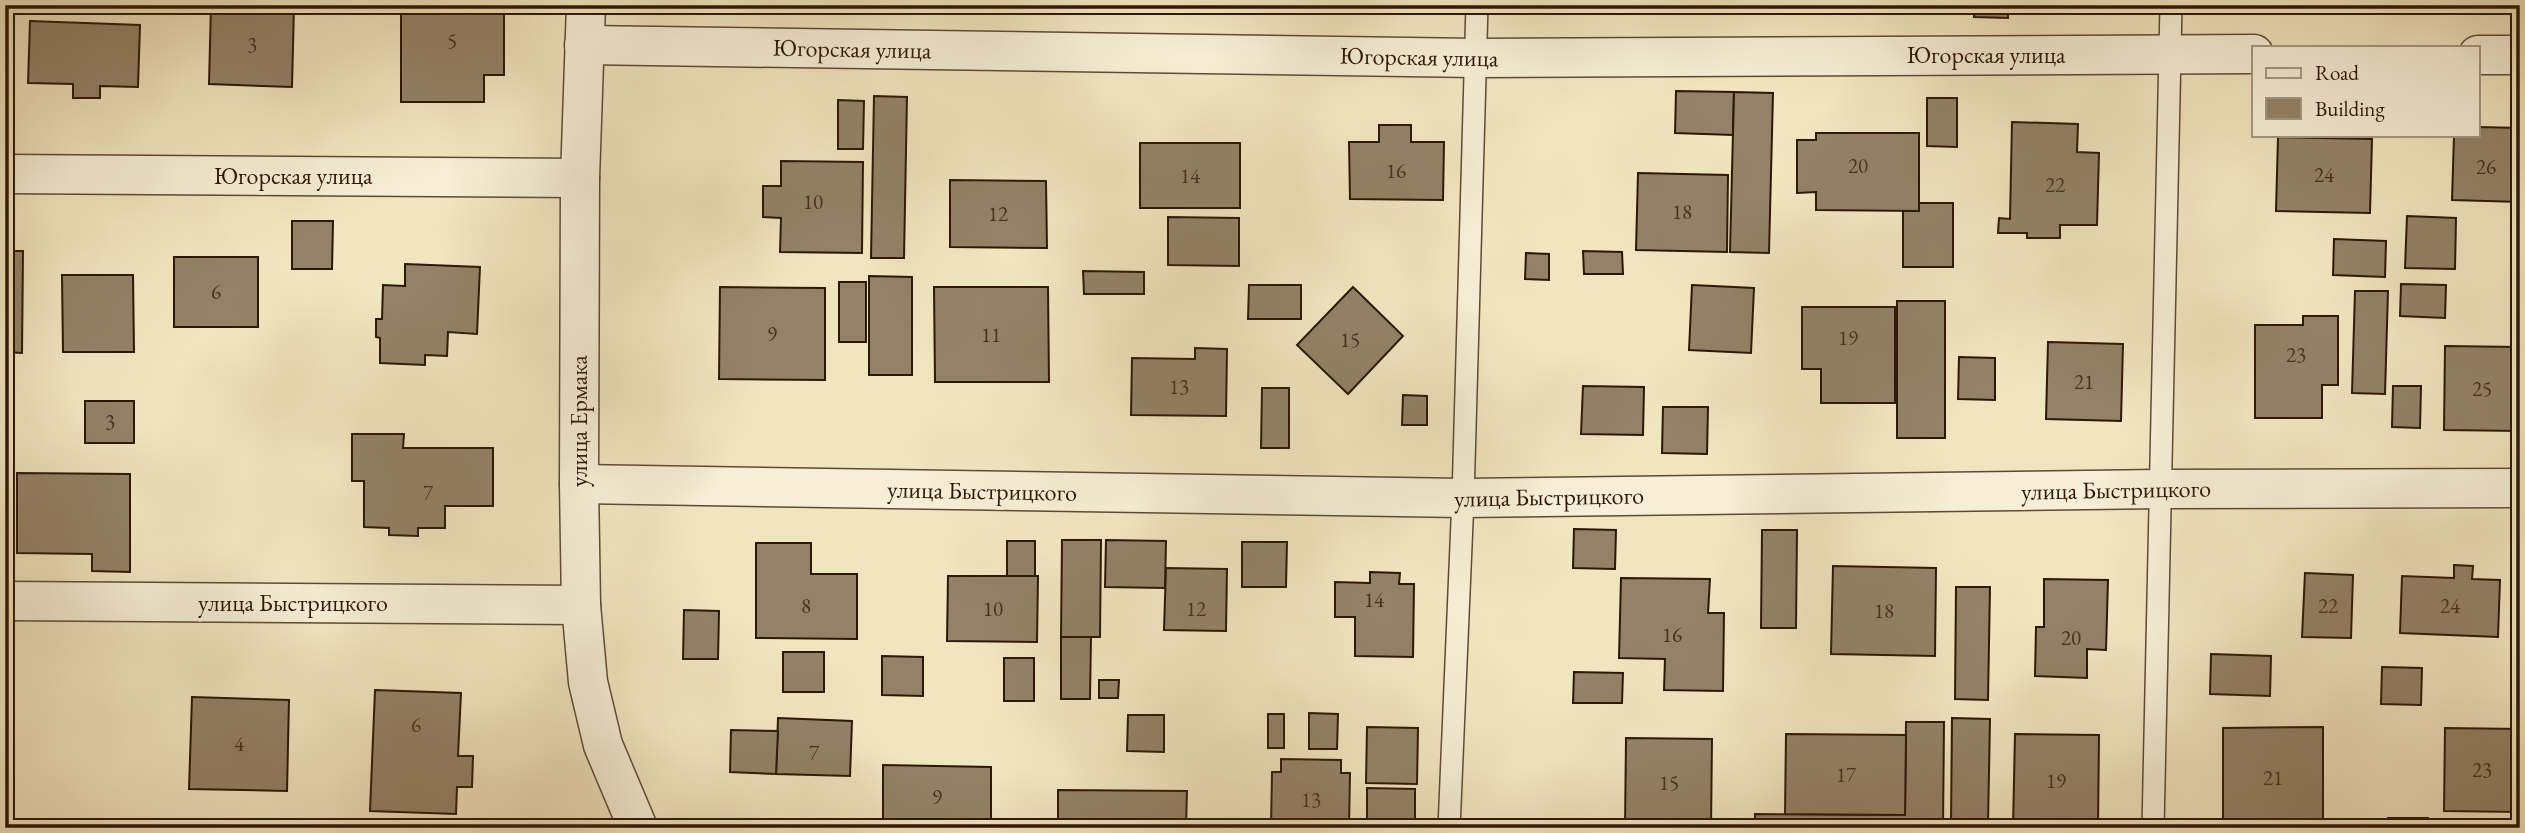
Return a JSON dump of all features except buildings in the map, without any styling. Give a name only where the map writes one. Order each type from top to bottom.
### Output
[{"type":"street","name":"улица Ермака","points":[[586,5],[580,178],[581,605],[589,682],[603,745],[638,828]]},
{"type":"street","name":"Югорская улица","points":[[584,45],[1476,58],[2252,54]]},
{"type":"street","points":[[2480,55],[2520,55]]},
{"type":"street","name":"Югорская улица","points":[[5,174],[580,178]]},
{"type":"street","name":"улица Быстрицкого","points":[[579,484],[1464,498],[2160,489],[2520,488]]},
{"type":"street","name":"улица Быстрицкого","points":[[5,601],[581,605]]},
{"type":"lane","points":[[1448,828],[1464,498],[1477,5]]},
{"type":"lane","points":[[2153,828],[2171,5]]}]
